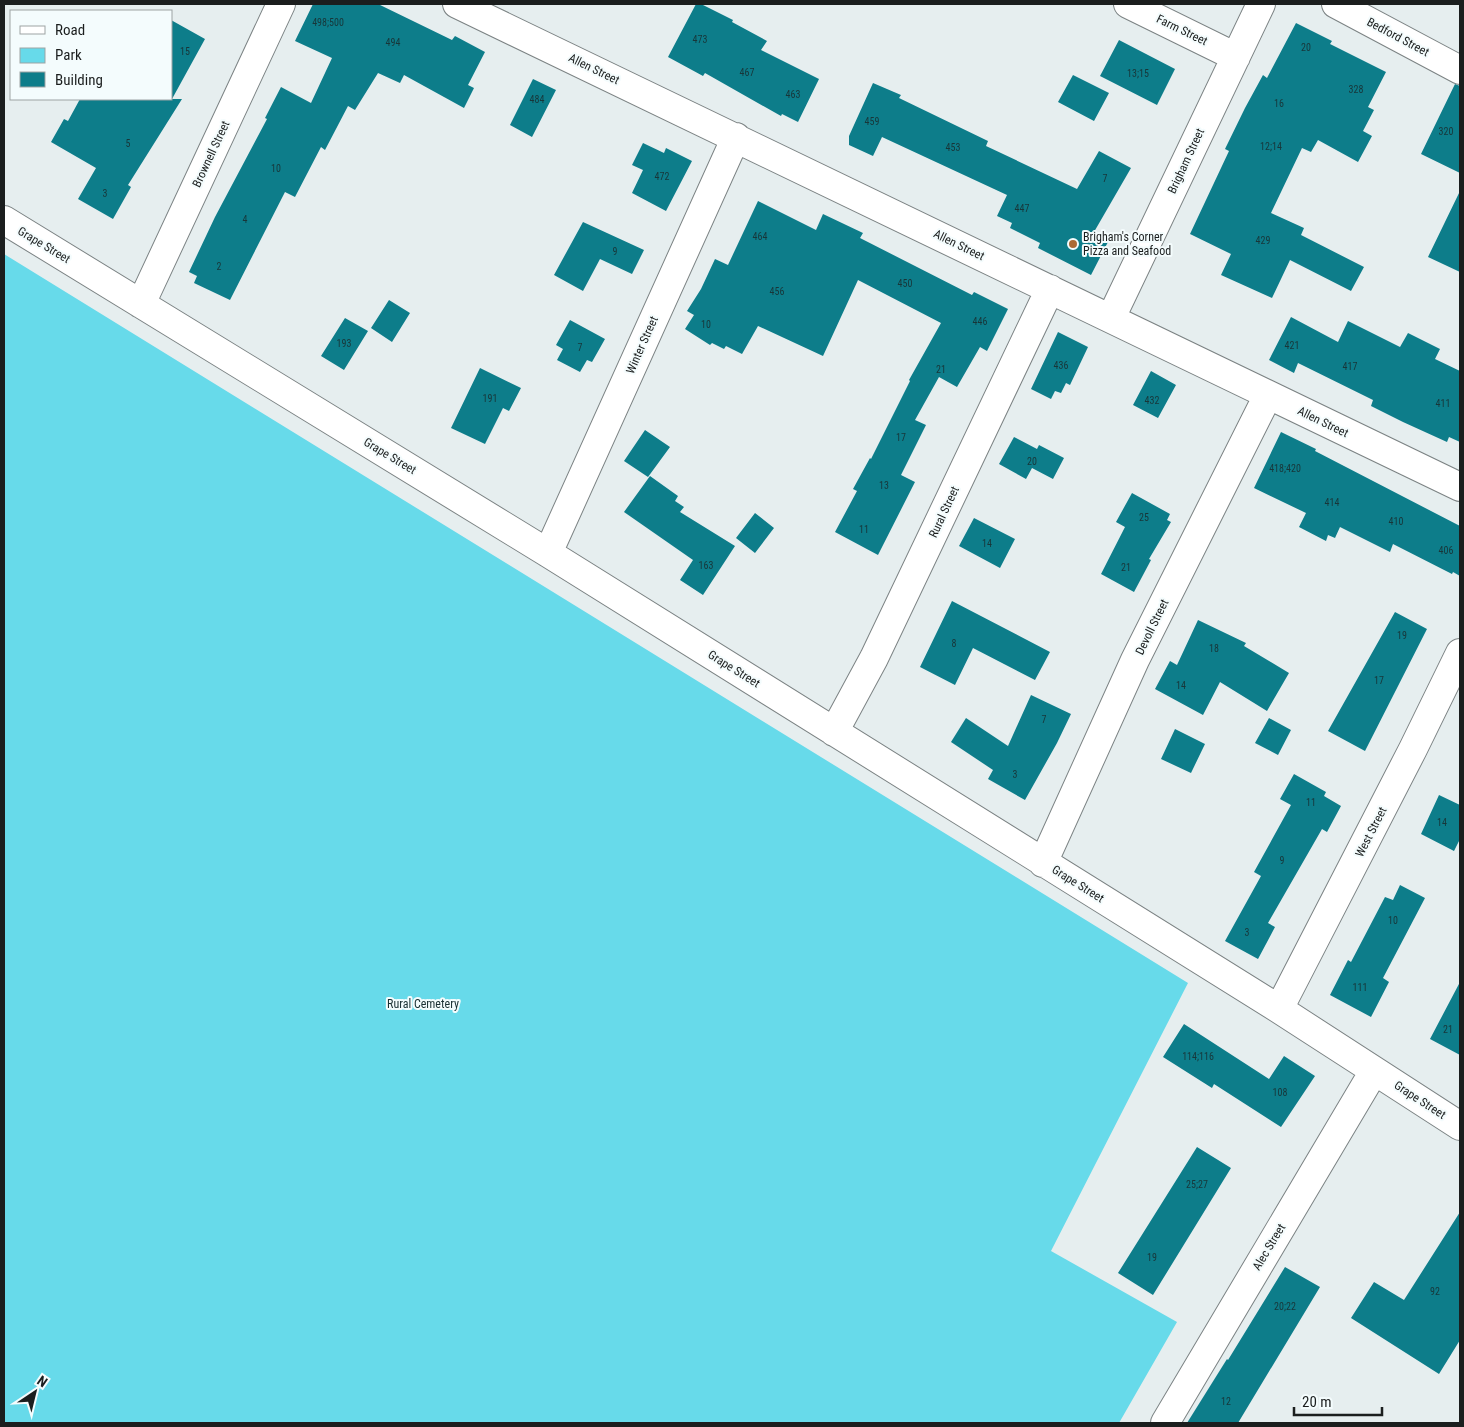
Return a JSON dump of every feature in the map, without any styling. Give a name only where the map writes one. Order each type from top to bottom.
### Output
[{"type":"street","name":"Brownell Street","points":[[141,304],[281,4]]},
{"type":"street","name":"Allen Street","points":[[457,4],[1460,487]]},
{"type":"street","name":"Farm Street","points":[[1128,4],[1236,57]]},
{"type":"street","name":"Brigham Street","points":[[1111,318],[1261,4]]},
{"type":"street","name":"Bedford Street","points":[[1336,4],[1460,70]]},
{"type":"street","name":"Winter Street","points":[[548,553],[736,137]]},
{"type":"street","name":"Grape Street","points":[[4,220],[548,553],[1279,1009],[1460,1126]]},
{"type":"street","name":"Rural Street","points":[[834,732],[874,658],[1050,289]]},
{"type":"street","name":"Devoll Street","points":[[1043,862],[1135,660],[1268,395]]},
{"type":"street","name":"West Street","points":[[1279,1009],[1409,758],[1460,653]]},
{"type":"street","name":"Alec Street","points":[[1165,1423],[1374,1070]]},
{"type":"green space","name":"Rural Cemetery","points":[[4,254],[1188,983],[1051,1251],[1177,1322],[1119,1423],[4,1423]]},
{"type":"building","points":[[313,4],[378,4],[452,40],[455,36],[485,52],[468,85],[474,88],[464,108],[404,75],[400,83],[378,73],[355,110],[348,106],[325,150],[321,147],[295,197],[285,192],[230,300],[194,283],[197,276],[189,272],[215,217],[267,119],[265,118],[281,87],[311,103],[332,58],[295,41]]},
{"type":"building","points":[[696,4],[701,4],[733,20],[732,22],[767,41],[761,50],[819,79],[798,122],[782,114],[781,116],[705,73],[703,76],[668,57]]},
{"type":"building","points":[[172,21],[205,39],[172,99]]},
{"type":"building","points":[[1296,23],[1332,41],[1330,44],[1386,72],[1368,107],[1374,110],[1363,131],[1372,136],[1358,162],[1318,140],[1311,152],[1302,148],[1271,213],[1304,228],[1301,235],[1364,267],[1351,291],[1290,260],[1272,298],[1221,275],[1231,254],[1190,234],[1229,151],[1225,149],[1245,108],[1263,75],[1267,78]]},
{"type":"building","points":[[1119,40],[1175,69],[1157,105],[1100,76]]},
{"type":"building","points":[[1073,75],[1109,93],[1094,121],[1058,102]]},
{"type":"building","points":[[533,79],[556,90],[532,137],[510,125]]},
{"type":"building","points":[[873,83],[901,95],[899,98],[988,141],[986,146],[1077,189],[1099,151],[1131,168],[1094,232],[1109,240],[1091,275],[1038,248],[1040,243],[1010,228],[1012,223],[997,216],[1007,195],[882,137],[873,156],[849,145],[849,136]]},
{"type":"building","points":[[1455,84],[1460,86],[1460,173],[1421,154]]},
{"type":"building","points":[[182,99],[128,185],[131,187],[113,219],[78,199],[96,168],[51,142],[64,119],[68,121],[79,100]]},
{"type":"building","points":[[643,143],[664,153],[666,148],[692,161],[666,211],[632,193],[643,170],[632,165]]},
{"type":"building","points":[[1460,191],[1460,272],[1428,257]]},
{"type":"building","points":[[758,201],[816,230],[823,214],[863,233],[860,238],[972,295],[974,292],[1008,309],[987,351],[980,347],[957,387],[939,377],[915,420],[926,425],[901,475],[915,482],[878,555],[835,532],[857,491],[853,489],[871,459],[909,380],[941,323],[858,280],[823,356],[758,326],[742,354],[726,346],[724,349],[712,343],[710,345],[685,329],[694,315],[687,311],[701,289],[715,259],[728,265]]},
{"type":"building","points":[[583,222],[644,250],[632,274],[600,259],[583,291],[554,275]]},
{"type":"building","points":[[389,300],[410,313],[392,342],[371,328]]},
{"type":"building","points":[[1291,317],[1338,342],[1348,321],[1400,347],[1408,333],[1440,349],[1435,359],[1460,371],[1460,442],[1449,437],[1447,442],[1403,422],[1371,406],[1373,400],[1298,363],[1294,373],[1269,360]]},
{"type":"building","points":[[345,318],[368,331],[344,370],[321,356]]},
{"type":"building","points":[[570,320],[605,339],[592,362],[587,360],[580,372],[557,360],[563,349],[556,345]]},
{"type":"building","points":[[1058,332],[1088,347],[1070,385],[1066,383],[1061,393],[1055,391],[1051,399],[1031,389]]},
{"type":"building","points":[[480,368],[521,388],[509,411],[503,408],[485,444],[451,428]]},
{"type":"building","points":[[1151,371],[1176,385],[1158,418],[1133,405]]},
{"type":"building","points":[[645,430],[670,447],[648,477],[624,461]]},
{"type":"building","points":[[1281,432],[1460,526],[1460,576],[1453,572],[1452,574],[1393,544],[1390,552],[1340,527],[1335,538],[1328,535],[1326,541],[1299,527],[1306,513],[1254,488]]},
{"type":"building","points":[[1014,437],[1037,449],[1039,445],[1064,458],[1053,479],[1032,468],[1026,479],[999,464]]},
{"type":"building","points":[[650,476],[678,496],[675,501],[684,507],[680,512],[735,546],[703,595],[680,580],[693,560],[624,512]]},
{"type":"building","points":[[1132,493],[1170,514],[1167,520],[1171,522],[1149,559],[1151,560],[1134,592],[1101,574],[1125,527],[1116,522]]},
{"type":"building","points":[[755,513],[774,528],[755,553],[736,538]]},
{"type":"building","points":[[974,518],[1015,539],[1000,568],[959,546]]},
{"type":"building","points":[[952,601],[1050,652],[1035,680],[973,648],[955,685],[920,667]]},
{"type":"building","points":[[1395,612],[1427,629],[1365,751],[1328,731]]},
{"type":"building","points":[[1198,620],[1246,643],[1244,646],[1289,673],[1267,711],[1220,682],[1203,715],[1155,689],[1170,661],[1177,665]]},
{"type":"building","points":[[1031,695],[1071,714],[1025,800],[988,779],[993,770],[951,742],[966,718],[1008,746]]},
{"type":"building","points":[[1269,718],[1291,730],[1278,755],[1255,743]]},
{"type":"building","points":[[1175,729],[1205,744],[1191,773],[1161,759]]},
{"type":"building","points":[[1294,774],[1326,792],[1324,796],[1341,806],[1327,832],[1322,829],[1268,923],[1275,927],[1258,959],[1225,941],[1261,876],[1254,872],[1291,805],[1280,799]]},
{"type":"building","points":[[1439,795],[1460,805],[1460,839],[1454,851],[1421,834]]},
{"type":"building","points":[[1400,885],[1425,898],[1383,978],[1389,982],[1371,1017],[1330,995],[1348,960],[1351,962],[1385,897],[1393,900]]},
{"type":"building","points":[[1460,982],[1460,1055],[1430,1039]]},
{"type":"building","points":[[1184,1024],[1269,1079],[1284,1056],[1315,1076],[1281,1127],[1214,1084],[1212,1088],[1163,1057]]},
{"type":"building","points":[[1197,1147],[1231,1168],[1153,1295],[1118,1273]]},
{"type":"building","points":[[1460,1212],[1460,1340],[1439,1374],[1351,1318],[1374,1282],[1404,1300]]},
{"type":"building","points":[[1285,1267],[1320,1287],[1238,1423],[1187,1423],[1228,1360]]},
{"type":"place","name":"Brigham's Corner Pizza and Seafood","points":[[1073,244]]}]
